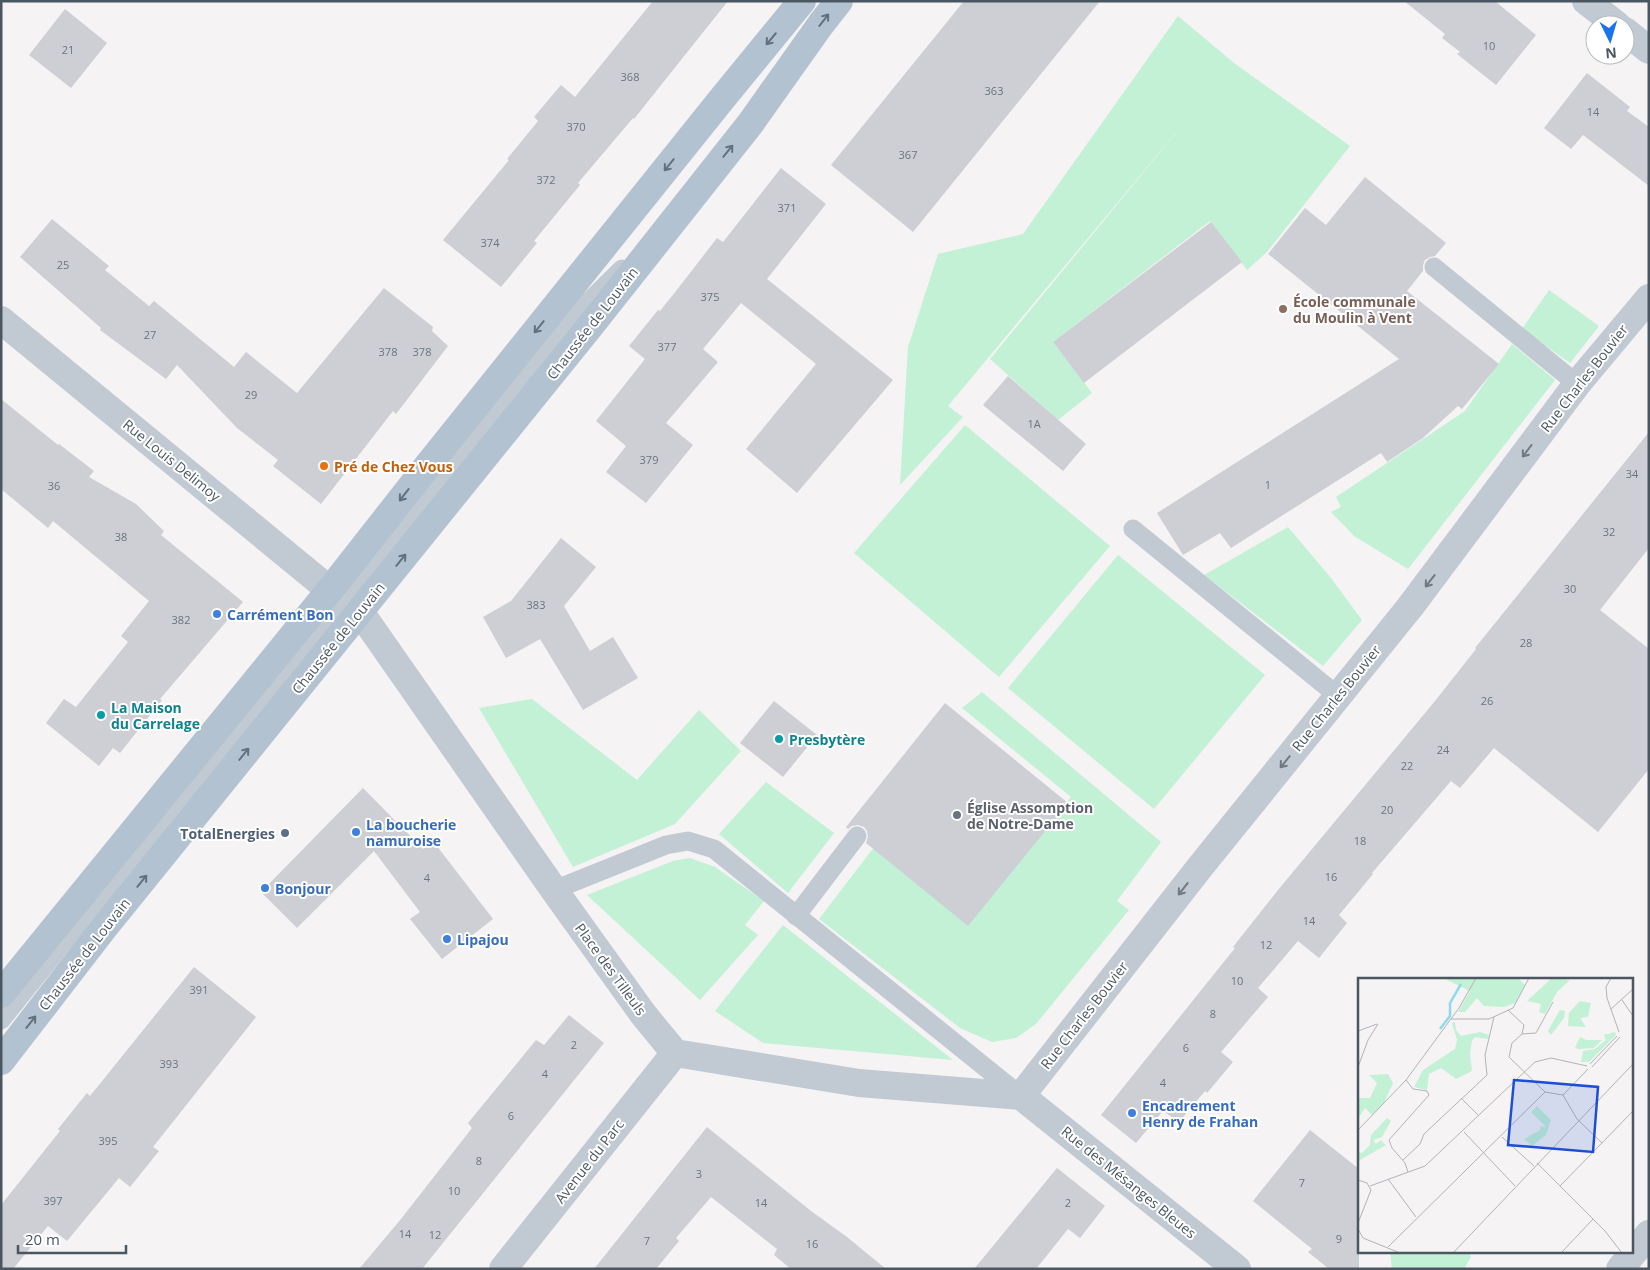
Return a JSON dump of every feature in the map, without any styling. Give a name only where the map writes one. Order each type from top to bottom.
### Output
[{"type":"main road","name":"Chaussée de Louvain","points":[[1,1061],[103,929],[344,601],[429,464],[802,1]]},
{"type":"main road","name":"Chaussée de Louvain","points":[[1,994],[344,601],[585,332],[750,124],[839,1]]},
{"type":"street","points":[[1586,1],[1604,15]]},
{"type":"street","points":[[1635,39],[1649,50]]},
{"type":"street","name":"Rue Charles Bouvier","points":[[1022,1096],[1200,867],[1433,577],[1578,384],[1649,298]]},
{"type":"street","name":"Rue Louis Delimoy","points":[[1,320],[344,601]]},
{"type":"street","name":"Place des Tilleuls","points":[[344,601],[365,619],[554,890],[643,1014],[675,1053]]},
{"type":"street","points":[[675,1053],[859,1083],[1022,1096]]},
{"type":"street","name":"Avenue du Parc","points":[[504,1269],[675,1053]]},
{"type":"street","name":"Rue des Mésanges Bleues","points":[[1022,1096],[1237,1269]]},
{"type":"street","points":[[1620,1269],[1649,1234]]},
{"type":"lane","name":"Chaussée de Louvain","points":[[1,1020],[344,601],[565,325],[676,216]]},
{"type":"lane","name":"Chaussée de Louvain","points":[[565,325],[602,248]]},
{"type":"lane","points":[[1434,267],[1578,384]]},
{"type":"lane","points":[[1133,529],[1338,696]]},
{"type":"lane","points":[[796,916],[857,836]]},
{"type":"lane","points":[[554,890],[666,845],[688,841],[714,849],[1022,1096]]},
{"type":"green space","points":[[1178,16],[1234,63],[1350,146],[1267,252],[1247,270],[1210,221],[1053,342],[1092,393],[1058,420],[990,359],[1194,111],[948,406],[963,417],[900,485],[908,347],[938,254],[1023,234]]},
{"type":"green space","points":[[1549,290],[1599,326],[1570,363],[1522,329]]},
{"type":"green space","points":[[1512,344],[1555,380],[1408,569],[1354,536],[1331,512],[1341,507],[1336,497],[1465,411]]},
{"type":"green space","points":[[965,425],[1110,546],[999,677],[854,553]]},
{"type":"green space","points":[[1288,527],[1331,578],[1362,620],[1323,666],[1204,575]]},
{"type":"green space","points":[[1118,555],[1265,675],[1154,809],[1008,688]]},
{"type":"green space","points":[[982,692],[1161,842],[1117,901],[1129,910],[1036,1024],[1016,1038],[992,1042],[960,1028],[819,919],[878,842],[973,919],[1071,797],[962,708]]},
{"type":"green space","points":[[532,699],[637,780],[699,710],[741,751],[675,824],[573,867],[479,708]]},
{"type":"green space","points":[[766,782],[834,833],[788,893],[719,834]]},
{"type":"green space","points":[[690,858],[715,867],[764,901],[745,925],[758,935],[700,1000],[587,895],[673,861]]},
{"type":"green space","points":[[783,925],[953,1060],[763,1043],[715,1011]]},
{"type":"green space","points":[[1390,1252],[1470,1252],[1471,1257],[1464,1269],[1392,1269]]},
{"type":"building","points":[[653,1],[728,1],[634,119],[578,183],[580,185],[534,241],[537,243],[501,287],[443,240],[509,160],[507,159],[538,121],[534,117],[561,85],[575,97]]},
{"type":"building","points":[[964,1],[1100,1],[913,232],[831,165]]},
{"type":"building","points":[[1404,1],[1495,1],[1536,35],[1496,85],[1457,54],[1460,52],[1442,38],[1445,34]]},
{"type":"building","points":[[65,9],[107,43],[71,88],[29,55]]},
{"type":"building","points":[[1587,73],[1630,107],[1627,111],[1649,127],[1649,186],[1583,135],[1571,149],[1544,128]]},
{"type":"building","points":[[781,168],[826,204],[767,279],[893,380],[797,493],[746,449],[816,364],[741,303],[703,349],[718,362],[666,423],[693,445],[646,503],[606,472],[626,446],[596,421],[645,359],[629,346],[658,310],[660,311],[717,238],[723,242]]},
{"type":"building","points":[[1365,177],[1446,243],[1435,256],[1425,260],[1423,271],[1407,291],[1499,364],[1462,409],[1458,406],[1423,438],[1387,462],[1381,453],[1231,548],[1220,533],[1183,555],[1157,513],[1399,359],[1268,254],[1305,208],[1326,225]]},
{"type":"building","points":[[52,219],[109,266],[105,270],[149,306],[154,301],[234,367],[246,352],[297,393],[384,288],[433,327],[432,331],[448,346],[396,414],[393,411],[321,504],[273,466],[278,460],[237,428],[177,365],[166,379],[100,330],[101,328],[20,257]]},
{"type":"building","points":[[1211,222],[1242,262],[1084,383],[1053,342]]},
{"type":"building","points":[[1008,376],[1086,444],[1063,471],[983,405]]},
{"type":"building","points":[[1,399],[94,471],[89,477],[136,504],[164,531],[161,535],[243,602],[160,699],[162,700],[120,753],[113,748],[99,766],[46,723],[64,699],[76,707],[128,642],[121,636],[149,601],[53,521],[48,528],[1,489]]},
{"type":"building","points":[[1649,432],[1649,548],[1600,610],[1649,649],[1649,769],[1598,832],[1494,748],[1460,788],[1451,781],[1372,873],[1339,915],[1347,923],[1319,958],[1298,941],[1258,988],[1268,997],[1221,1052],[1233,1062],[1207,1093],[1205,1091],[1179,1122],[1163,1111],[1136,1143],[1101,1115],[1235,948],[1233,947],[1278,890],[1435,701],[1475,648]]},
{"type":"building","points":[[561,538],[596,567],[564,606],[590,651],[613,637],[638,678],[583,710],[540,639],[506,658],[483,617],[511,601]]},
{"type":"building","name":"Presbytère","points":[[774,701],[817,735],[783,777],[740,743]]},
{"type":"building","name":"Église Assomption de Notre-Dame","points":[[945,703],[1068,803],[968,926],[866,843],[868,837],[864,827],[858,825],[848,829],[846,827]]},
{"type":"building","points":[[363,788],[423,849],[433,841],[493,919],[442,959],[410,919],[420,912],[374,851],[297,928],[261,892]]},
{"type":"building","points":[[194,967],[256,1017],[153,1147],[159,1151],[130,1187],[119,1178],[67,1241],[48,1226],[13,1269],[1,1269],[1,1205],[60,1131],[58,1129],[87,1093],[90,1096]]},
{"type":"building","points":[[569,1015],[604,1043],[422,1269],[359,1269],[401,1219],[472,1128],[468,1123],[536,1040],[544,1045]]},
{"type":"building","points":[[707,1127],[886,1269],[791,1269],[774,1255],[777,1249],[711,1197],[676,1238],[679,1241],[656,1269],[594,1269]]},
{"type":"building","points":[[1310,1130],[1358,1168],[1359,1269],[1329,1269],[1308,1252],[1312,1249],[1253,1201]]},
{"type":"building","points":[[1057,1168],[1105,1206],[1080,1238],[1068,1229],[1036,1269],[974,1269]]},
{"type":"place","name":"École communale du Moulin à Vent","points":[[1283,309]]},
{"type":"place","name":"Pré de Chez Vous","points":[[324,466]]},
{"type":"place","name":"Carrément Bon","points":[[217,614]]},
{"type":"place","name":"La Maison du Carrelage","points":[[101,715]]},
{"type":"place","name":"Presbytère","points":[[779,739]]},
{"type":"place","name":"Église Assomption de Notre-Dame","points":[[957,815]]},
{"type":"place","name":"La boucherie namuroise","points":[[356,832]]},
{"type":"place","name":"TotalEnergies","points":[[285,833]]},
{"type":"place","name":"Bonjour","points":[[265,888]]},
{"type":"place","name":"Lipajou","points":[[447,939]]},
{"type":"place","name":"Encadrement Henry de Frahan","points":[[1132,1113]]}]
